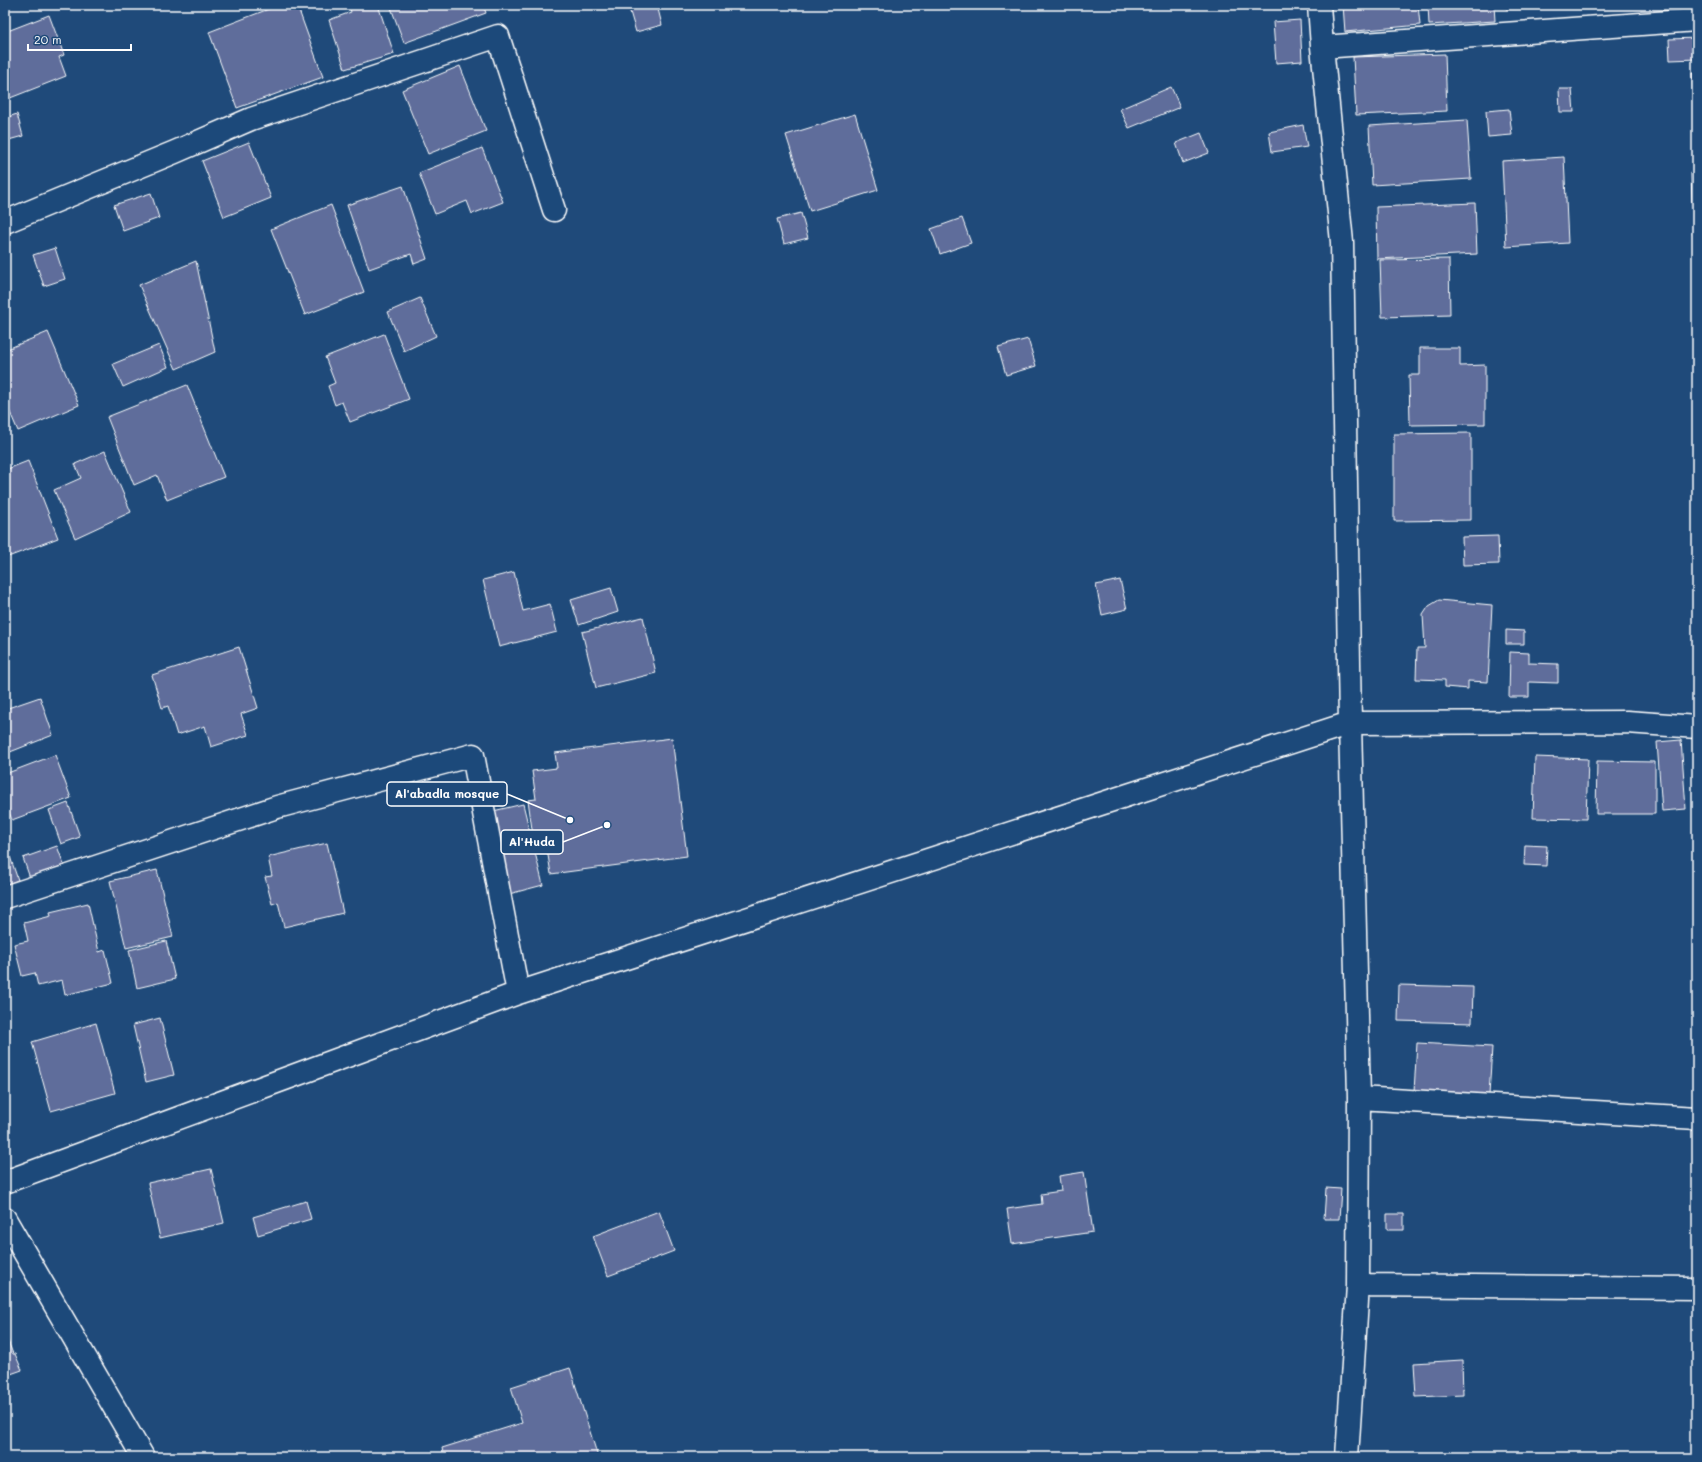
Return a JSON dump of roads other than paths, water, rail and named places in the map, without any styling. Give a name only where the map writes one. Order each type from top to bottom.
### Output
[{"type":"street","points":[[1319,5],[1342,242],[1350,724],[1359,1098],[1358,1285],[1347,1457]]},
{"type":"street","points":[[1322,47],[1697,20]]},
{"type":"street","points":[[5,222],[252,119],[498,36],[554,210]]},
{"type":"street","points":[[5,1182],[518,993],[1350,724],[1627,722],[1697,727]]},
{"type":"street","points":[[5,898],[277,808],[473,756],[518,993]]},
{"type":"street","points":[[1359,1098],[1697,1118]]},
{"type":"street","points":[[5,1219],[143,1457]]},
{"type":"street","points":[[1358,1285],[1697,1288]]},
{"type":"place","name":"Al'abadla mosque","points":[[570,820]]},
{"type":"place","name":"Al'Huda","points":[[607,825]]}]
